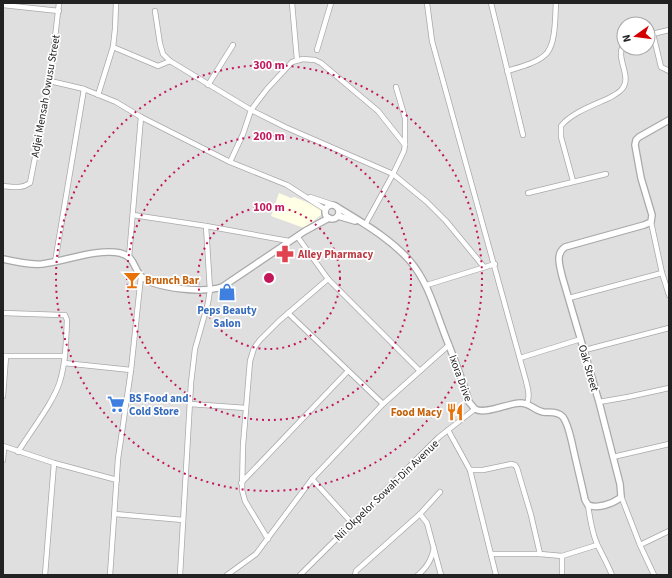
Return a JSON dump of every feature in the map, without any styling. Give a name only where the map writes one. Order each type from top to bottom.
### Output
[{"type":"street","name":"Adjei Mensah Owusu Street","points":[[3,186],[20,188],[25,187],[30,183],[50,81],[59,3]]},
{"type":"street","points":[[98,95],[113,47],[116,3]]},
{"type":"street","points":[[292,3],[297,60]]},
{"type":"street","points":[[317,50],[331,3]]},
{"type":"street","points":[[427,3],[432,41],[520,358],[528,392],[527,404]]},
{"type":"street","points":[[491,3],[523,135]]},
{"type":"street","points":[[507,71],[529,64],[547,53],[552,42],[556,3]]},
{"type":"street","points":[[3,5],[59,11]]},
{"type":"street","points":[[155,11],[163,54],[170,61],[251,110],[285,127],[393,174],[427,202],[446,221],[484,268]]},
{"type":"street","points":[[656,33],[669,30]]},
{"type":"street","points":[[208,85],[233,45]]},
{"type":"street","points":[[113,47],[158,66],[170,61]]},
{"type":"street","points":[[656,52],[661,67],[669,71]]},
{"type":"street","points":[[573,181],[561,137],[561,126],[570,118],[614,95],[624,88],[626,78],[622,56]]},
{"type":"street","points":[[230,162],[251,110],[267,89],[292,62],[303,59],[315,60],[321,63],[378,111],[405,145]]},
{"type":"street","points":[[50,81],[84,89],[116,102],[230,162],[287,185],[326,211],[330,218]]},
{"type":"street","points":[[3,259],[33,264],[55,262],[109,252],[119,253],[129,257],[141,276],[160,285],[210,290],[226,284],[314,225],[338,216],[363,224],[393,174],[405,145],[405,118],[396,87]]},
{"type":"street","points":[[55,262],[84,89]]},
{"type":"street","points":[[129,257],[142,117]]},
{"type":"street","points":[[669,120],[639,137],[636,140],[635,145],[641,178],[652,215],[651,222],[662,273],[669,295]]},
{"type":"street","points":[[528,194],[573,181],[606,174]]},
{"type":"street","points":[[302,194],[335,206],[339,210],[338,216]]},
{"type":"street","points":[[314,225],[330,205],[335,206]]},
{"type":"street","name":"Ixora Drive","points":[[335,206],[384,237],[399,249],[418,270],[427,285],[469,402],[475,409]]},
{"type":"street","points":[[133,215],[289,241]]},
{"type":"street","name":"Oak Street","points":[[651,222],[572,244],[562,249],[559,258],[614,457],[621,496],[640,545],[654,575]]},
{"type":"street","points":[[180,575],[190,404],[195,349],[208,303],[210,290],[206,226]]},
{"type":"street","points":[[298,236],[328,279],[420,370]]},
{"type":"street","points":[[427,285],[495,264]]},
{"type":"street","points":[[569,298],[662,273]]},
{"type":"street","points":[[110,575],[118,459],[131,370],[141,276]]},
{"type":"street","points":[[268,539],[245,501],[241,483],[242,445],[250,361],[254,348],[260,340],[288,313],[328,279]]},
{"type":"street","points":[[3,313],[64,315],[67,320],[65,356],[60,382],[52,399],[18,452]]},
{"type":"street","points":[[288,313],[383,404]]},
{"type":"street","points":[[584,350],[669,328]]},
{"type":"street","points":[[520,358],[581,339]]},
{"type":"street","points":[[227,575],[256,554],[312,479],[383,404],[449,345]]},
{"type":"street","points":[[3,396],[5,356],[65,356]]},
{"type":"street","points":[[64,363],[131,370]]},
{"type":"street","points":[[241,483],[348,371]]},
{"type":"street","points":[[599,402],[669,388]]},
{"type":"street","points":[[190,404],[246,408]]},
{"type":"street","points":[[475,409],[484,411],[515,404],[527,404],[542,412],[560,414],[566,422],[597,545],[608,564],[612,575]]},
{"type":"street","name":"Nii Okpelor Sowah-Din Avenue","points":[[300,575],[448,430],[475,409]]},
{"type":"street","points":[[448,430],[470,470],[496,575]]},
{"type":"street","points":[[614,457],[669,444]]},
{"type":"street","points":[[3,460],[4,446],[54,463],[117,480]]},
{"type":"street","points":[[45,575],[54,463]]},
{"type":"street","points":[[470,470],[483,470],[511,464],[515,465],[531,515],[540,554]]},
{"type":"street","points":[[312,479],[352,523]]},
{"type":"street","points":[[355,575],[356,571],[420,514],[440,492]]},
{"type":"street","points":[[588,505],[592,507],[600,506],[617,500],[621,496]]},
{"type":"street","points":[[115,514],[183,520]]},
{"type":"street","points":[[420,514],[427,523],[441,575]]},
{"type":"street","points":[[640,545],[669,531]]},
{"type":"street","points":[[491,554],[540,554],[562,556],[597,545]]},
{"type":"street","points":[[418,575],[427,567],[434,547]]},
{"type":"street","points":[[562,556],[562,575]]},
{"type":"shaded area","points":[[3,3],[669,3],[669,575],[3,575]]},
{"type":"shaded area","points":[[279,193],[319,207],[321,210],[321,215],[304,228],[271,216]]},
{"type":"place","name":"Alley Pharmacy","points":[[285,254]]},
{"type":"place","name":"Brunch Bar","points":[[132,280]]},
{"type":"place","name":"Peps Beauty Salon","points":[[227,292]]},
{"type":"place","name":"BS Food and Cold Store","points":[[116,404]]},
{"type":"place","name":"Food Macy","points":[[455,412]]}]
